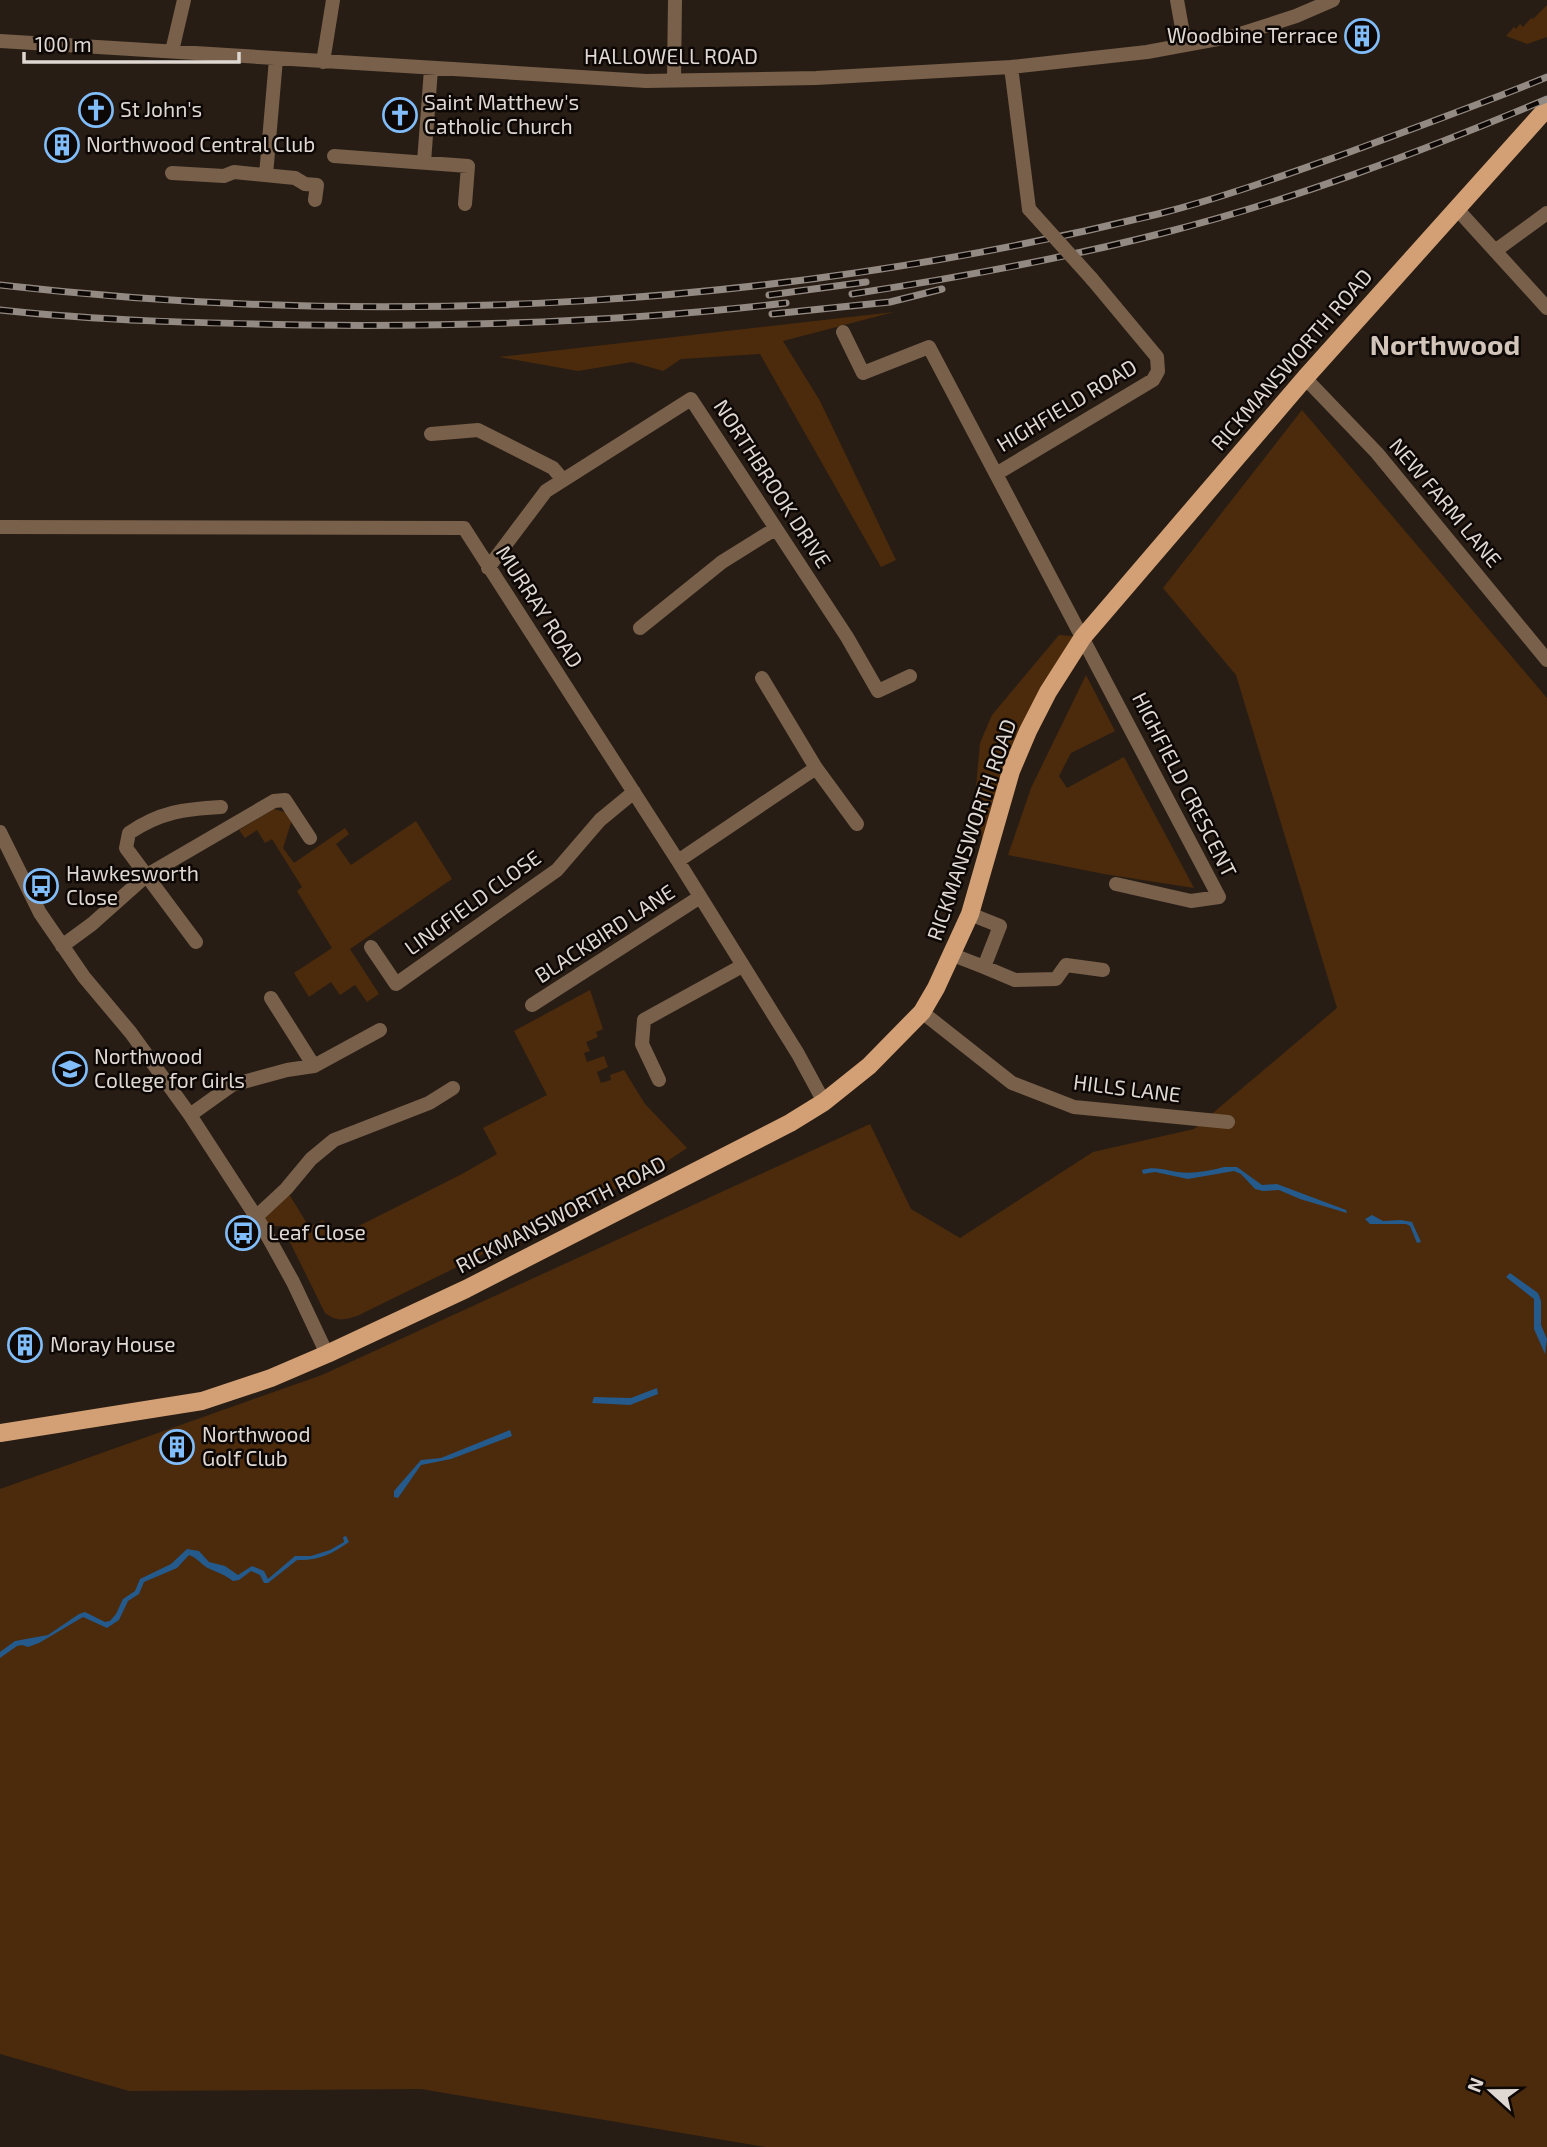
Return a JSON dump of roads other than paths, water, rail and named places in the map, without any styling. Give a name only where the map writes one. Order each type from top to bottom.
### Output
[{"type":"main road","name":"RICKMANSWORTH ROAD","points":[[0,1433],[202,1401],[271,1378],[478,1283],[790,1123],[824,1102],[869,1066],[922,1012],[953,955],[971,914],[1011,771],[1048,692],[1083,637],[1305,378],[1547,108]]},
{"type":"street","points":[[172,51],[184,0]]},
{"type":"street","points":[[323,62],[334,0]]},
{"type":"street","points":[[674,79],[676,0]]},
{"type":"street","points":[[1177,0],[1185,45]]},
{"type":"street","name":"HALLOWELL ROAD","points":[[0,41],[646,81],[816,78],[1011,67],[1147,52],[1234,36],[1296,16],[1334,0]]},
{"type":"street","points":[[266,175],[276,60]]},
{"type":"street","name":"HIGHFIELD ROAD","points":[[1011,67],[1029,209],[1157,357],[1158,371],[1153,380],[996,474],[1083,637]]},
{"type":"street","points":[[424,162],[431,69]]},
{"type":"street","points":[[334,156],[468,166],[465,204]]},
{"type":"street","points":[[172,173],[224,176],[234,172],[295,178],[304,184],[317,185],[315,200]]},
{"type":"street","points":[[1457,209],[1547,308]]},
{"type":"street","points":[[1495,251],[1547,213]]},
{"type":"street","points":[[843,332],[863,373],[929,347],[996,474]]},
{"type":"street","name":"NEW FARM LANE","points":[[1305,378],[1377,453],[1547,660]]},
{"type":"street","name":"NORTHBROOK DRIVE","points":[[563,480],[691,400],[847,637],[878,691],[910,676]]},
{"type":"street","points":[[431,434],[478,430],[553,468],[563,480],[546,491],[488,568]]},
{"type":"street","name":"MURRAY ROAD","points":[[0,527],[464,528],[678,861],[798,1054],[824,1102]]},
{"type":"street","points":[[640,628],[722,562],[775,528]]},
{"type":"street","name":"HIGHFIELD CRESCENT","points":[[1083,637],[1219,897],[1191,901],[1116,884]]},
{"type":"street","points":[[762,678],[816,768],[857,824]]},
{"type":"street","points":[[678,861],[816,768]]},
{"type":"street","name":"LINGFIELD CLOSE","points":[[370,947],[396,984],[557,870],[600,820],[634,792]]},
{"type":"street","points":[[62,946],[92,924],[147,875],[274,801],[285,800],[310,838]]},
{"type":"street","points":[[196,942],[126,848],[129,833],[150,819],[174,811],[221,807]]},
{"type":"street","points":[[0,832],[40,913],[84,976],[131,1033],[190,1115],[256,1217],[293,1282],[327,1354]]},
{"type":"street","name":"BLACKBIRD LANE","points":[[532,1005],[700,897]]},
{"type":"street","points":[[971,914],[1000,926],[984,967]]},
{"type":"street","points":[[953,955],[1015,980],[1056,979],[1066,965],[1103,970]]},
{"type":"street","points":[[659,1080],[642,1044],[644,1020],[742,966]]},
{"type":"street","points":[[271,998],[314,1066]]},
{"type":"street","name":"HILLS LANE","points":[[922,1012],[1012,1083],[1074,1107],[1228,1122]]},
{"type":"street","points":[[190,1115],[232,1085],[287,1070],[314,1066],[380,1030]]},
{"type":"street","points":[[256,1217],[286,1189],[311,1159],[334,1140],[429,1103],[453,1088]]},
{"type":"water","points":[[1237,1167],[1262,1185],[1277,1184],[1346,1210],[1347,1213],[1279,1190],[1255,1189],[1241,1174],[1234,1171],[1188,1179],[1155,1172],[1143,1174],[1142,1170],[1155,1168],[1189,1173]]},
{"type":"water","points":[[1372,1215],[1383,1221],[1412,1222],[1421,1242],[1417,1243],[1410,1226],[1406,1224],[1370,1224],[1365,1219]]},
{"type":"water","points":[[1510,1273],[1538,1293],[1541,1301],[1541,1325],[1547,1339],[1545,1354],[1534,1329],[1534,1299],[1506,1277]]},
{"type":"water","points":[[657,1388],[658,1394],[630,1405],[592,1403],[594,1397],[631,1398]]},
{"type":"water","points":[[510,1430],[512,1436],[451,1459],[421,1465],[398,1498],[394,1497],[394,1491],[421,1460],[441,1458]]},
{"type":"water","points":[[346,1536],[349,1542],[337,1550],[318,1558],[297,1560],[268,1583],[264,1583],[260,1575],[251,1571],[233,1581],[189,1555],[177,1568],[144,1582],[139,1594],[128,1601],[119,1620],[107,1628],[83,1617],[39,1643],[28,1647],[17,1646],[0,1658],[0,1652],[15,1641],[48,1635],[79,1614],[85,1612],[105,1622],[110,1621],[123,1599],[135,1591],[140,1579],[171,1564],[187,1549],[199,1551],[209,1562],[225,1566],[238,1575],[252,1566],[264,1571],[268,1579],[295,1556],[311,1556],[330,1550],[344,1542],[343,1537]]},
{"type":"railway","points":[[0,285],[146,298],[291,306],[437,306],[582,301],[727,289],[872,271],[1015,246],[1182,208],[1347,153],[1547,77]]},
{"type":"railway","points":[[852,294],[1047,260],[1212,220],[1358,173],[1547,99]]},
{"type":"railway","points":[[769,295],[866,282]]},
{"type":"railway","points":[[772,314],[890,302],[942,289]]},
{"type":"railway","points":[[0,310],[76,317],[189,322],[424,325],[605,319],[786,303]]},
{"type":"place","name":"Woodbine Terrace","points":[[1362,36]]},
{"type":"place","name":"St John's","points":[[96,110]]},
{"type":"place","name":"Saint Matthew's Catholic Church","points":[[400,115]]},
{"type":"place","name":"Northwood Central Club","points":[[62,145]]},
{"type":"place","name":"Hawkesworth Close","points":[[41,886]]},
{"type":"place","name":"Northwood College for Girls","points":[[70,1069]]},
{"type":"place","name":"Leaf Close","points":[[243,1233]]},
{"type":"place","name":"Moray House","points":[[25,1345]]},
{"type":"place","name":"Northwood Golf Club","points":[[177,1447]]},
{"type":"district","name":"Northwood","points":[[1445,345]]}]
